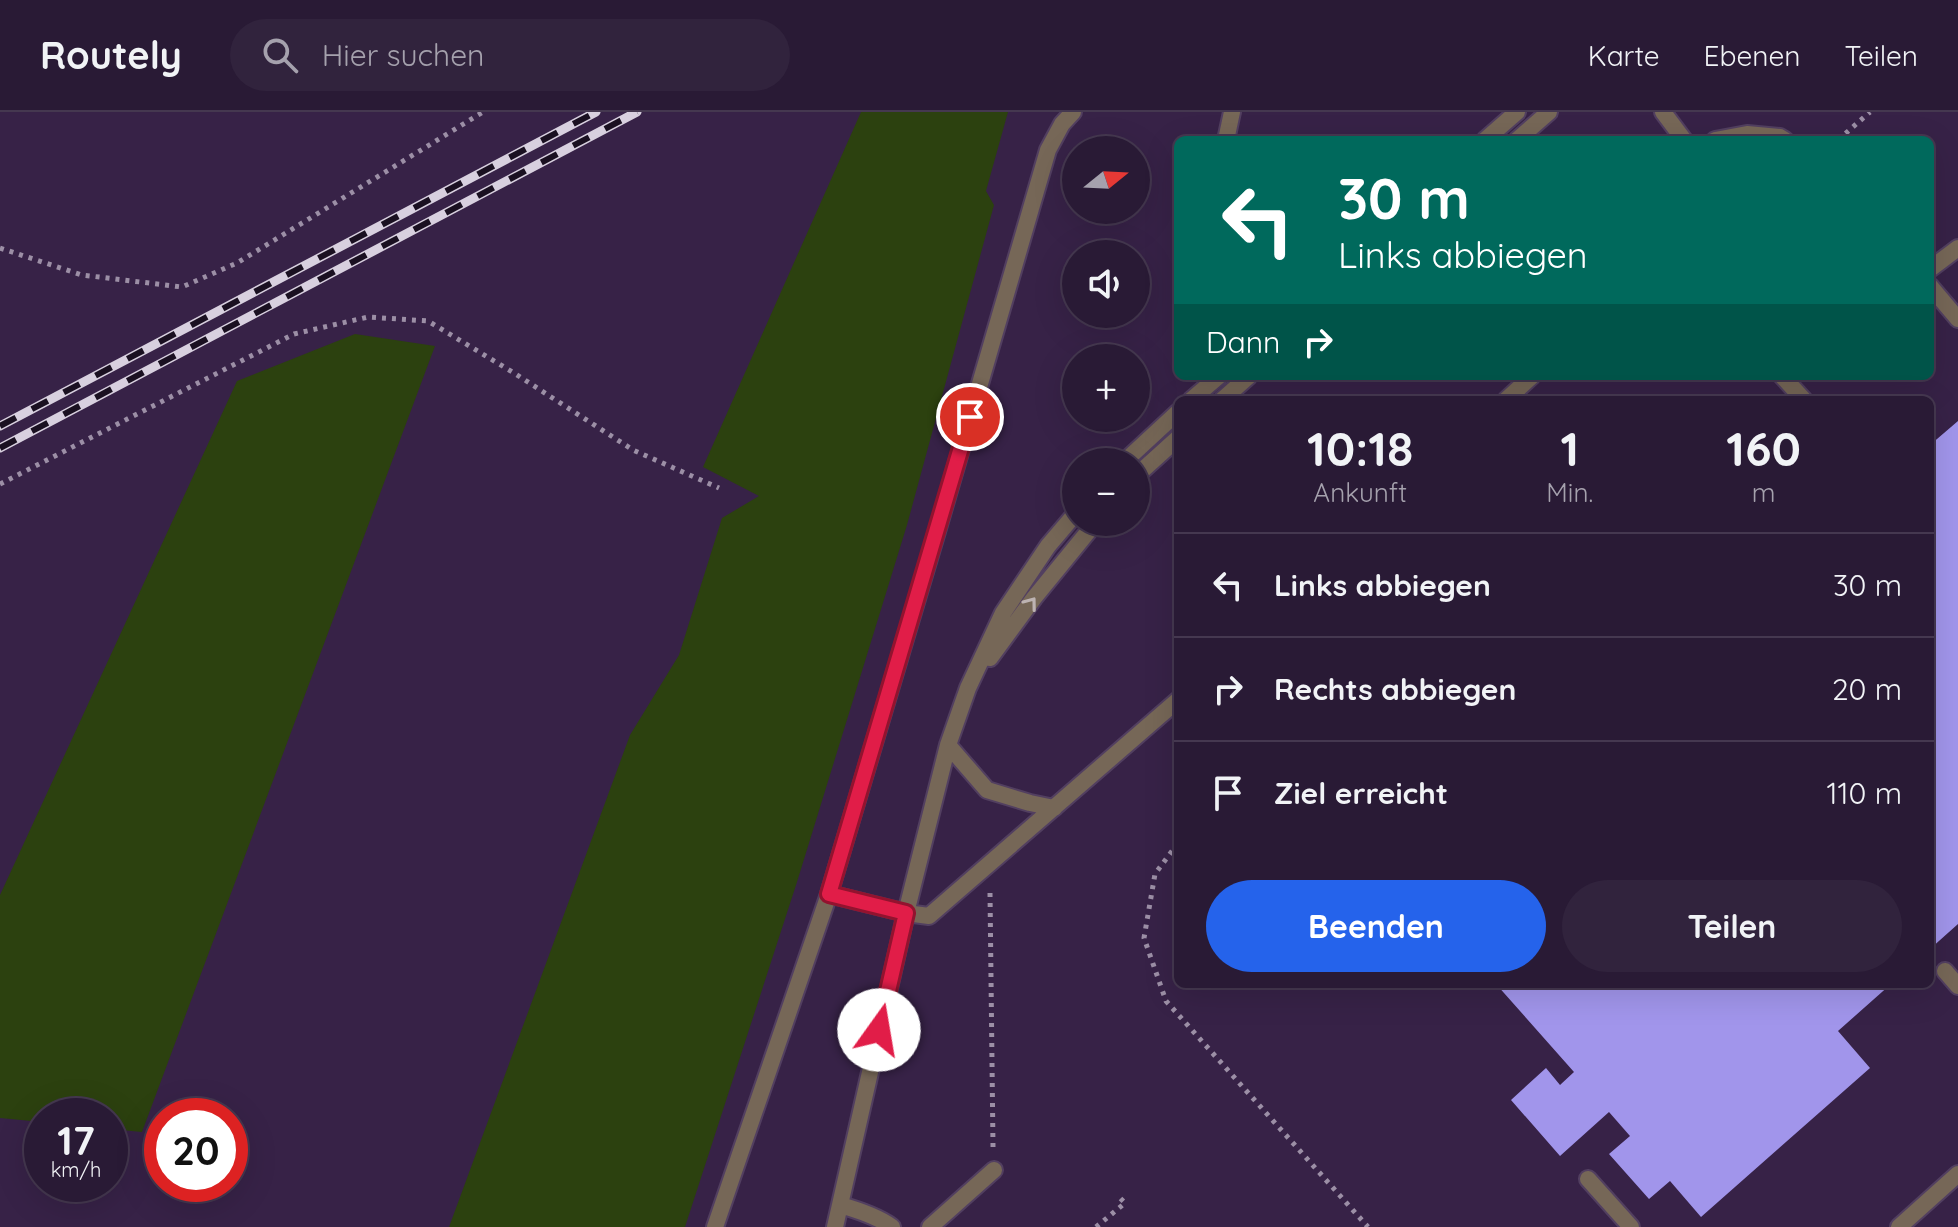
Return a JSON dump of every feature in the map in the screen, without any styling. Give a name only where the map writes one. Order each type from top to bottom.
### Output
[{"type":"lane","points":[[715,1227],[829,894],[1048,150],[1062,124],[1073,112]]},
{"type":"lane","points":[[1227,136],[1232,112]]},
{"type":"lane","points":[[1490,136],[1517,112]]},
{"type":"lane","points":[[1522,136],[1549,112]]},
{"type":"lane","points":[[1663,112],[1681,136]]},
{"type":"lane","points":[[1736,136],[1769,136]]},
{"type":"lane","points":[[1934,266],[1958,248]]},
{"type":"lane","points":[[1934,291],[1958,319]]},
{"type":"lane","points":[[1196,396],[1214,380]]},
{"type":"lane","points":[[1226,396],[1244,380]]},
{"type":"lane","points":[[1510,396],[1528,380]]},
{"type":"lane","points":[[1786,380],[1800,396]]},
{"type":"lane","points":[[1139,448],[1174,416]]},
{"type":"lane","points":[[1150,463],[1174,442]]},
{"type":"lane","points":[[835,1227],[906,913],[948,745],[968,688],[1003,613],[1062,530]]},
{"type":"lane","points":[[968,688],[1034,598],[1085,536]]},
{"type":"lane","points":[[829,894],[929,916],[1174,703]]},
{"type":"lane","points":[[948,745],[987,790],[1054,808]]},
{"type":"lane","points":[[1945,971],[1958,986]]},
{"type":"lane","points":[[930,1227],[994,1170]]},
{"type":"lane","points":[[1899,1227],[1958,1174]]},
{"type":"lane","points":[[1588,1179],[1631,1227]]},
{"type":"lane","points":[[840,1205],[856,1209],[892,1227]]},
{"type":"path","points":[[0,248],[82,275],[182,287],[237,263],[483,112]]},
{"type":"path","points":[[1843,136],[1870,112]]},
{"type":"path","points":[[0,484],[294,334],[368,317],[428,321],[633,450],[719,488]]},
{"type":"path","points":[[1174,848],[1155,874],[1144,938],[1166,1001],[1368,1227]]},
{"type":"path","points":[[990,864],[994,1170]]},
{"type":"path","points":[[1096,1227],[1125,1203],[1119,1197]]},
{"type":"green space","points":[[861,112],[1008,112],[986,191],[994,205],[907,525],[797,882],[685,1227],[449,1227],[630,735],[679,655],[722,518],[759,496],[703,467]]},
{"type":"green space","points":[[355,334],[435,346],[155,1098],[144,1098],[142,1132],[128,1131],[128,1098],[24,1098],[24,1120],[0,1118],[0,895],[237,381]]},
{"type":"building","points":[[1958,421],[1958,924],[1934,945],[1934,442]]},
{"type":"building","points":[[1500,988],[1886,988],[1838,1031],[1870,1068],[1701,1217],[1670,1181],[1649,1199],[1609,1154],[1630,1136],[1609,1112],[1560,1156],[1511,1100],[1546,1068],[1560,1085],[1574,1072]]},
{"type":"railway","points":[[0,426],[596,112]]},
{"type":"railway","points":[[0,448],[637,112]]},
{"type":"route","points":[[879,1030],[906,913],[829,894],[970,417]]}]
